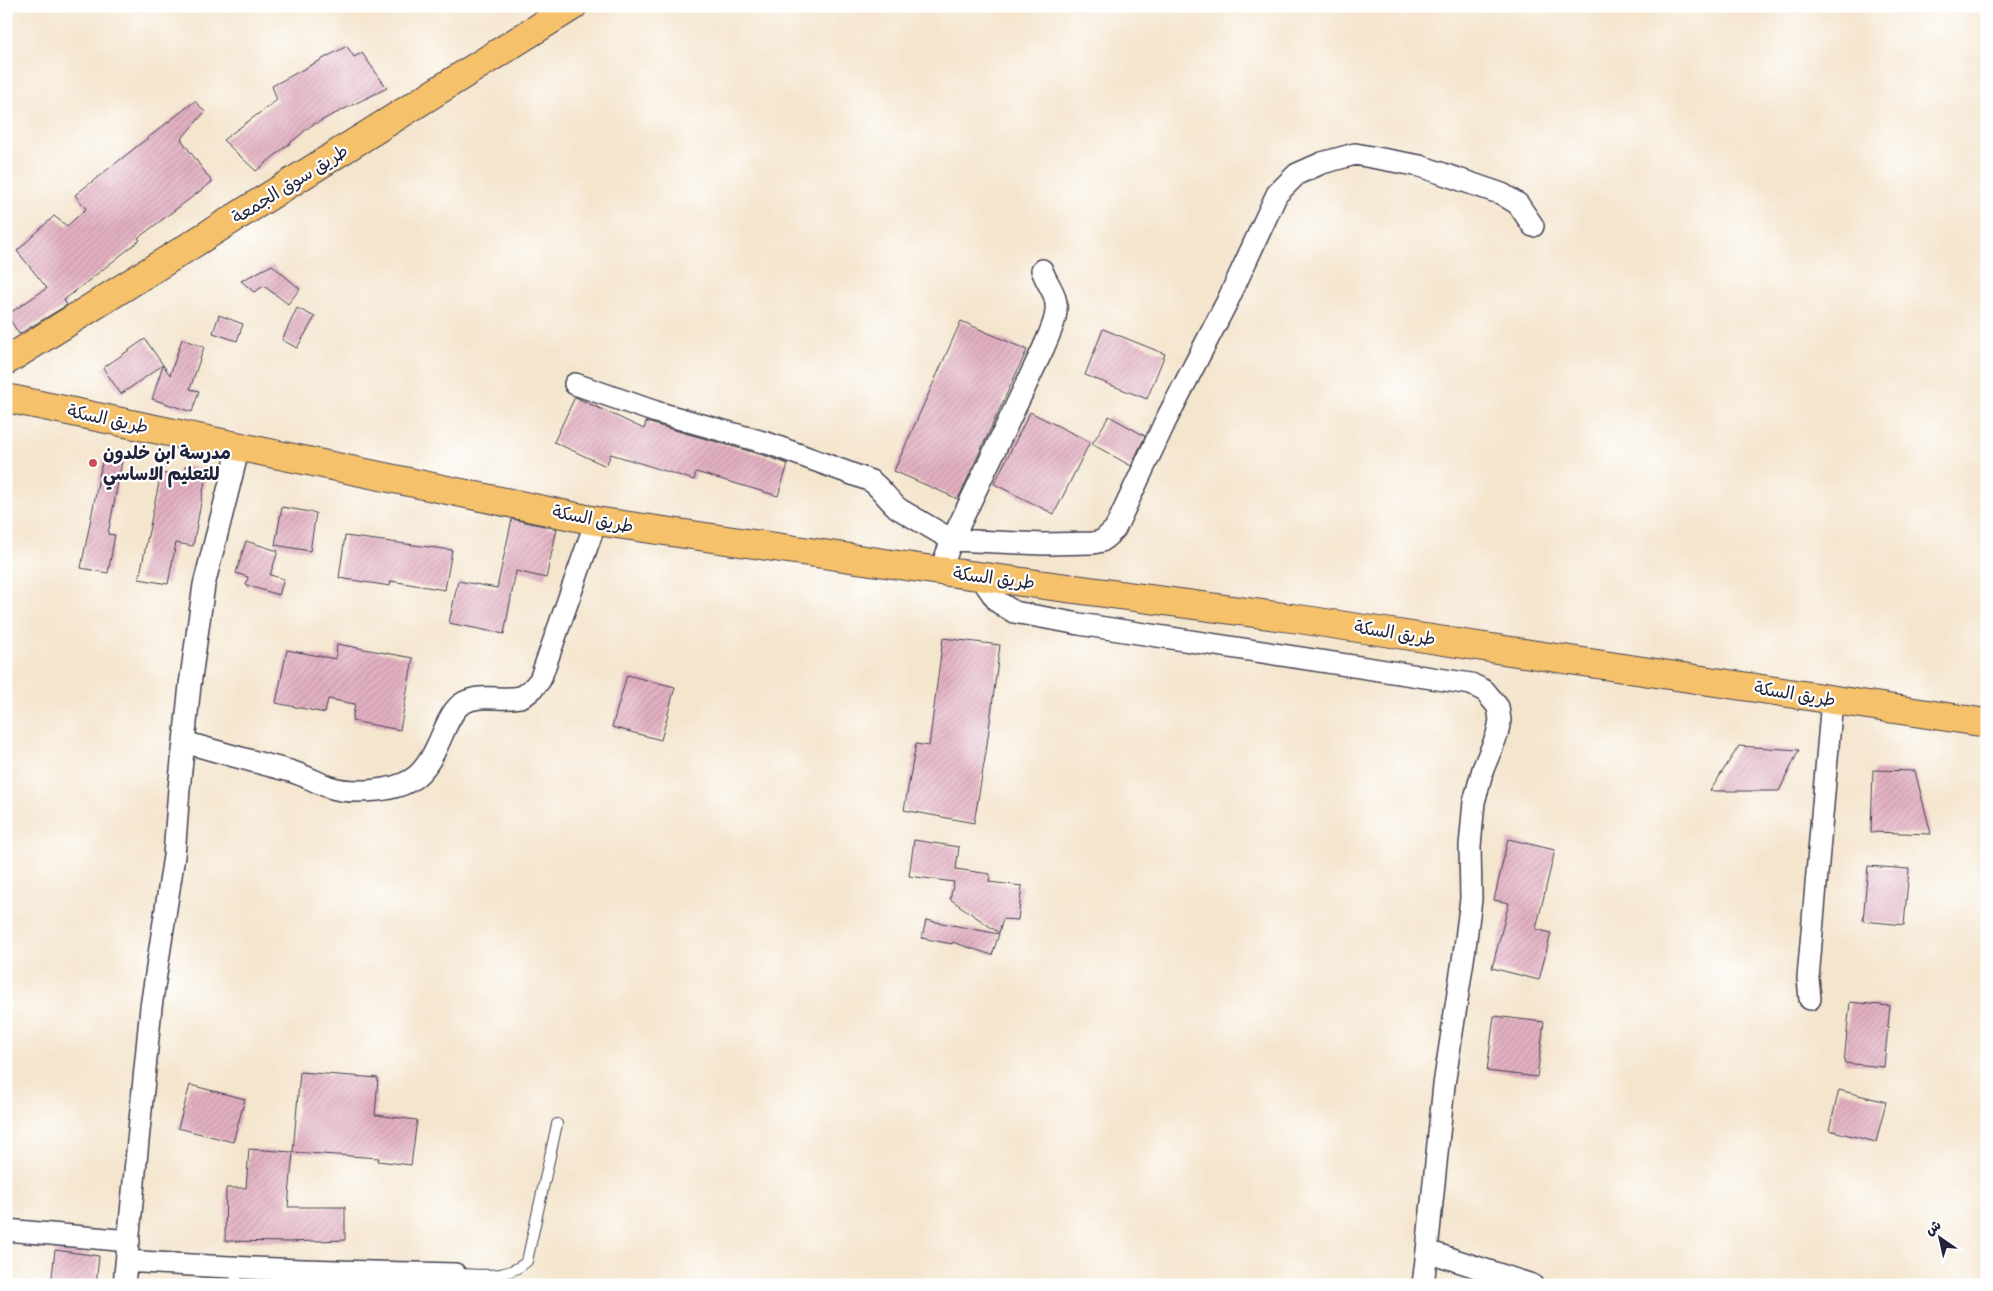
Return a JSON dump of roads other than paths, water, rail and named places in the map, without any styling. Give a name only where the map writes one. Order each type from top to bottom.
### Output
[{"type":"main road","name":"طريق سوق الجمعة","points":[[6,361],[573,6]]},
{"type":"main road","name":"طريق السكة","points":[[6,398],[596,521],[940,571],[1299,619],[1987,723]]},
{"type":"street","points":[[575,384],[656,412],[770,444],[871,481],[880,487],[899,509],[952,540],[1043,544],[1093,543],[1102,540],[1115,529],[1166,420],[1228,302],[1277,194],[1297,174],[1356,154],[1420,166],[1502,194],[1518,204],[1533,226]]},
{"type":"street","points":[[940,571],[952,540],[1044,349],[1054,324],[1057,309],[1055,296],[1042,270]]},
{"type":"street","points":[[124,1285],[151,1007],[174,856],[184,742],[204,585],[239,447]]},
{"type":"street","points":[[184,742],[304,775],[331,788],[357,791],[383,789],[410,780],[429,764],[454,712],[463,703],[483,697],[520,697],[529,692],[540,680],[596,521]]},
{"type":"street","points":[[980,575],[998,602],[1014,612],[1079,624],[1471,684],[1485,691],[1498,706],[1500,720],[1497,735],[1483,769],[1474,802],[1470,846],[1471,899],[1469,918],[1441,1105],[1423,1285]]},
{"type":"street","points":[[1810,999],[1808,978],[1832,700]]},
{"type":"street","points":[[6,1230],[128,1251],[235,1276],[339,1272],[420,1279],[455,1274]]},
{"type":"street","points":[[1427,1251],[1532,1285]]},
{"type":"lane","points":[[455,1274],[502,1275],[519,1269],[527,1261],[557,1124]]},
{"type":"place","name":"مدرسة ابن خلدون للتعليم الاساسي","points":[[93,463]]}]
